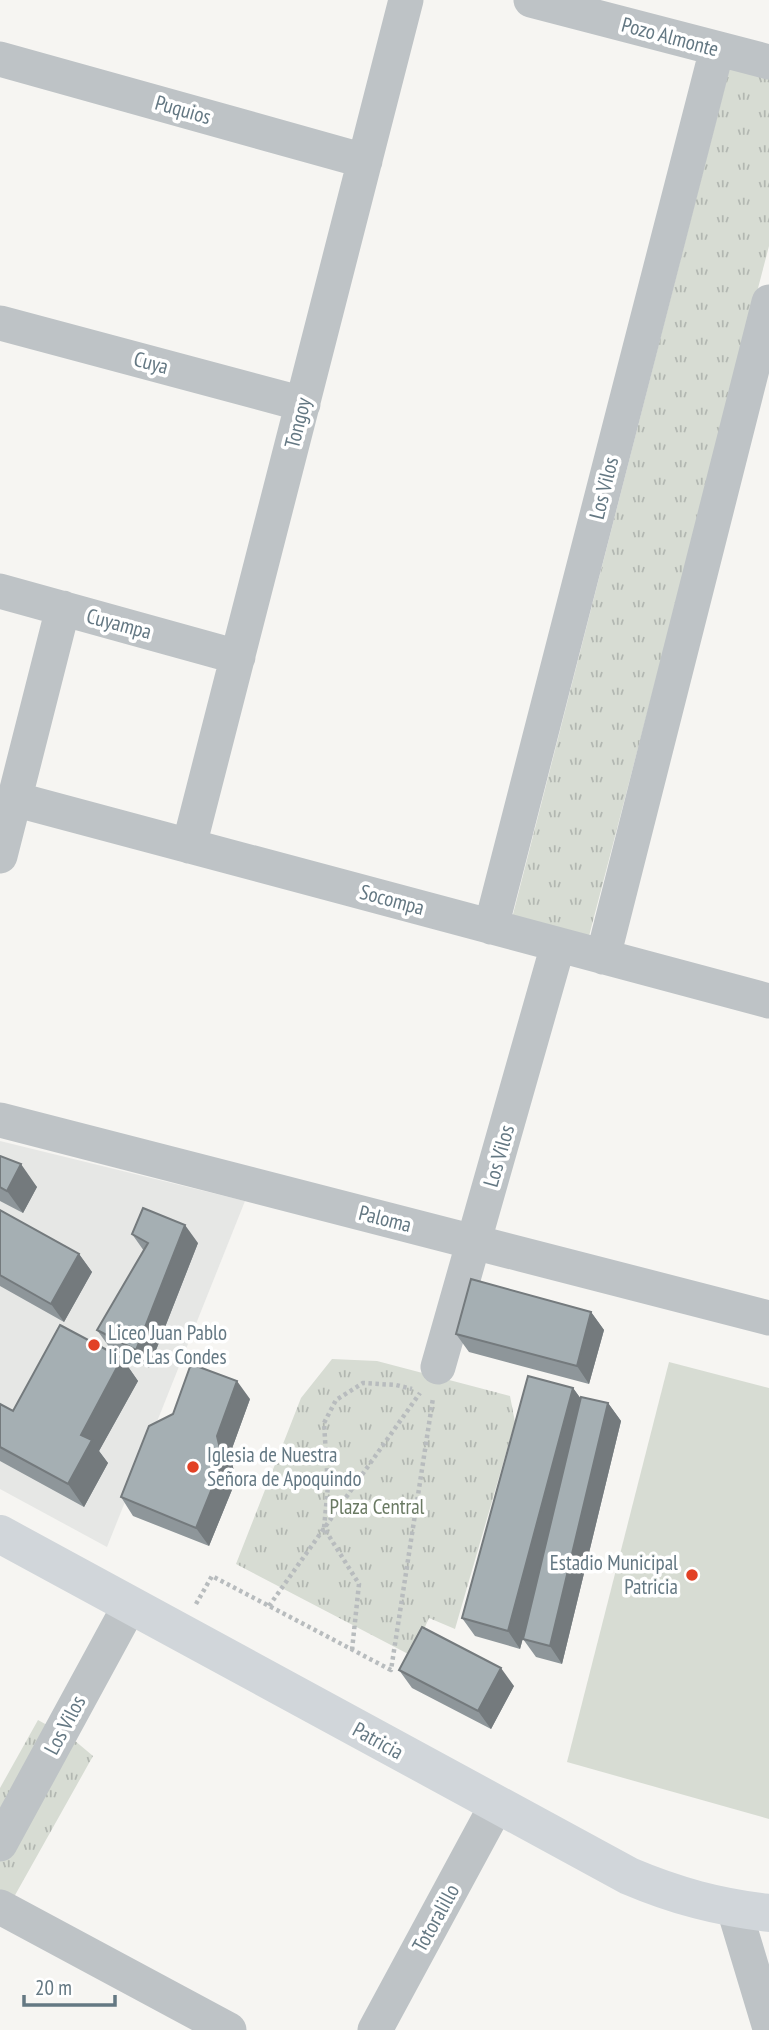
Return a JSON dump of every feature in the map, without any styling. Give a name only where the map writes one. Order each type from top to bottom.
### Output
[{"type":"street","name":"Tongoy","points":[[189,846],[406,0]]},
{"type":"street","name":"Pozo Almonte","points":[[531,0],[769,62]]},
{"type":"street","name":"Los Vilos","points":[[491,927],[717,49]]},
{"type":"street","name":"Puquios","points":[[0,59],[365,161]]},
{"type":"street","points":[[603,957],[769,302]]},
{"type":"street","name":"Cuya","points":[[0,323],[303,404]]},
{"type":"street","name":"Cuyampa","points":[[0,591],[238,657]]},
{"type":"street","points":[[0,856],[63,608]]},
{"type":"street","name":"Socompa","points":[[15,799],[769,1002]]},
{"type":"street","name":"Los Vilos","points":[[438,1367],[558,945]]},
{"type":"street","name":"Paloma","points":[[0,1120],[769,1318]]},
{"type":"street","name":"Patricia","points":[[0,1534],[629,1876],[686,1898],[751,1911]]},
{"type":"street","name":"Los Vilos","points":[[0,1844],[130,1605]]},
{"type":"street","name":"Totoralillo","points":[[375,2030],[496,1806]]},
{"type":"street","points":[[751,1911],[769,2025]]},
{"type":"street","points":[[5,1921],[229,2030]]},
{"type":"path","points":[[180,1633],[212,1576],[391,1670],[438,1367]]},
{"type":"path","points":[[269,1606],[324,1528],[406,1412],[421,1391],[396,1385],[363,1383],[336,1400],[324,1423],[328,1486],[324,1528],[359,1584],[352,1650]]},
{"type":"shaded area","name":"Liceo Juan Pablo Ii De Las Condes","points":[[0,1141],[245,1201],[107,1547],[0,1489]]},
{"type":"green space","points":[[730,66],[769,74],[769,246],[588,940],[511,922]]},
{"type":"green space","name":"Plaza Central","points":[[332,1359],[377,1361],[510,1396],[515,1422],[455,1629],[429,1618],[412,1656],[236,1564],[301,1398]]},
{"type":"green space","name":"Estadio Municipal Patricia","points":[[669,1362],[769,1388],[769,1819],[567,1762]]},
{"type":"green space","points":[[38,1720],[74,1740],[93,1756],[0,1922],[0,1788]]},
{"type":"building","points":[[0,1156],[21,1164],[7,1191],[0,1187]]},
{"type":"building","points":[[143,1208],[185,1225],[136,1350],[97,1330],[148,1243],[132,1234]]},
{"type":"building","points":[[0,1210],[79,1254],[51,1304],[0,1275]]},
{"type":"building","points":[[471,1279],[591,1312],[577,1366],[456,1334]]},
{"type":"building","points":[[60,1325],[122,1358],[81,1435],[92,1440],[68,1484],[0,1447],[0,1404],[13,1411]]},
{"type":"building","name":"Iglesia de Nuestra Señora de Apoquindo","points":[[191,1364],[237,1381],[217,1436],[223,1461],[196,1528],[121,1497],[149,1426],[173,1414]]},
{"type":"building","points":[[528,1376],[573,1388],[508,1631],[462,1618]]},
{"type":"building","points":[[581,1397],[608,1403],[550,1646],[523,1639]]},
{"type":"building","points":[[422,1627],[501,1668],[478,1711],[399,1670]]},
{"type":"place","name":"Liceo Juan Pablo Ii De Las Condes","points":[[94,1345]]},
{"type":"place","name":"Iglesia de Nuestra Señora de Apoquindo","points":[[193,1467]]},
{"type":"place","name":"Estadio Municipal Patricia","points":[[692,1575]]}]
